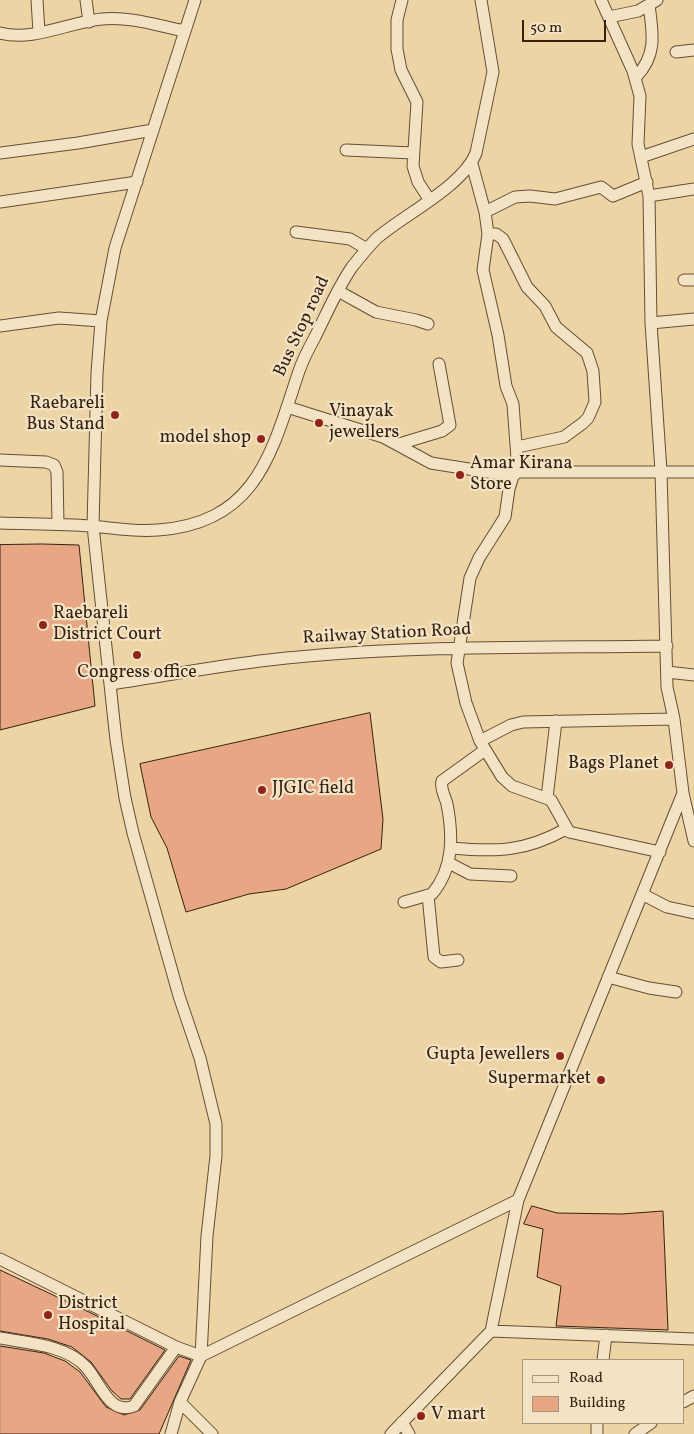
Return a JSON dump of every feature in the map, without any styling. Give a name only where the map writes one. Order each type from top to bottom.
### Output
[{"type":"street","points":[[37,0],[39,32]]},
{"type":"street","points":[[86,0],[89,22]]},
{"type":"street","points":[[171,1434],[180,1402],[201,1356],[207,1236],[216,1156],[216,1124],[200,1058],[179,996],[132,833],[117,747],[93,526],[97,373],[101,321],[115,248],[138,182],[195,0]]},
{"type":"street","points":[[402,0],[397,20],[397,49],[400,70],[417,102],[413,153],[414,174],[429,200]]},
{"type":"street","points":[[481,0],[493,72],[472,164],[486,212],[488,234],[483,270],[498,334],[506,386],[513,404],[517,447],[516,474],[505,517],[479,558],[470,578],[458,663],[460,681],[483,745],[502,778],[512,786],[547,798],[557,807],[566,828],[574,834],[660,852]]},
{"type":"street","points":[[601,0],[636,77],[640,96],[638,144],[649,196],[651,323],[661,471],[667,646],[666,672],[683,793],[691,818],[694,841]]},
{"type":"street","points":[[608,17],[638,11],[653,3]]},
{"type":"street","points":[[636,77],[645,68],[650,56],[653,3]]},
{"type":"street","points":[[0,33],[7,35],[39,32],[103,19],[185,31]]},
{"type":"street","points":[[676,52],[694,50]]},
{"type":"street","points":[[0,153],[78,143],[153,130]]},
{"type":"street","points":[[641,157],[694,139]]},
{"type":"street","points":[[346,150],[413,153]]},
{"type":"street","name":"Bus Stop road","points":[[0,523],[93,526],[116,530],[160,530],[186,526],[220,513],[245,493],[270,454],[304,356],[338,291],[367,249],[377,238],[429,200],[472,164]]},
{"type":"street","points":[[0,202],[138,182]]},
{"type":"street","points":[[486,212],[508,200],[522,196],[555,199],[601,188],[613,196],[647,182]]},
{"type":"street","points":[[649,196],[694,189]]},
{"type":"street","points":[[296,232],[350,239],[367,249]]},
{"type":"street","points":[[488,234],[496,234],[503,239],[527,287],[545,306],[556,327],[587,354],[593,371],[594,402],[588,418],[564,437],[517,447]]},
{"type":"street","points":[[338,291],[376,312],[428,324]]},
{"type":"street","points":[[0,326],[59,318],[101,321]]},
{"type":"street","points":[[651,323],[694,320]]},
{"type":"street","points":[[399,444],[442,430],[450,425],[439,364]]},
{"type":"street","points":[[287,407],[373,433],[399,444],[431,463],[516,474],[694,472]]},
{"type":"street","points":[[0,460],[46,462],[54,465],[57,472],[58,524]]},
{"type":"street","name":"Railway Station Road","points":[[111,684],[268,660],[460,647],[667,646]]},
{"type":"street","points":[[666,672],[694,675]]},
{"type":"street","points":[[404,902],[428,895],[436,889],[449,863],[451,848],[448,814],[441,785],[446,778],[483,745],[511,725],[523,722],[674,719]]},
{"type":"street","points":[[547,798],[556,721]]},
{"type":"street","points":[[390,1434],[491,1331],[518,1200],[683,793]]},
{"type":"street","points":[[671,822],[691,818]]},
{"type":"street","points":[[451,848],[504,851],[537,844],[566,828]]},
{"type":"street","points":[[449,863],[470,874],[511,876]]},
{"type":"street","points":[[642,894],[674,909],[694,913]]},
{"type":"street","points":[[428,895],[434,957],[441,962],[458,960]]},
{"type":"street","points":[[608,978],[649,988],[676,992]]},
{"type":"street","points":[[0,1259],[176,1347],[201,1356],[518,1200]]},
{"type":"street","points":[[491,1331],[694,1339]]},
{"type":"street","points":[[603,1359],[606,1335]]},
{"type":"street","points":[[0,1338],[65,1352],[76,1358],[86,1367],[113,1405],[127,1409],[134,1406],[176,1347]]},
{"type":"street","points":[[180,1402],[212,1434]]},
{"type":"street","points":[[402,1422],[409,1434]]},
{"type":"street","points":[[635,1434],[650,1424]]},
{"type":"building","name":"Raebareli District Court","points":[[0,545],[79,545],[95,706],[0,730]]},
{"type":"building","name":"JJGIC field","points":[[370,713],[383,819],[381,849],[286,889],[249,894],[186,912],[167,848],[151,817],[140,764]]},
{"type":"building","points":[[532,1206],[557,1213],[622,1214],[663,1211],[668,1330],[556,1326],[561,1286],[537,1277],[543,1229],[524,1224]]},
{"type":"building","points":[[0,1270],[165,1350],[130,1399],[121,1399],[112,1391],[91,1362],[72,1347],[48,1339],[0,1331]]},
{"type":"building","points":[[0,1346],[44,1353],[65,1361],[80,1372],[106,1407],[124,1415],[140,1410],[179,1356],[191,1360],[159,1434],[0,1434]]},
{"type":"place","name":"Raebareli Bus Stand","points":[[115,415]]},
{"type":"place","name":"Vinayak jewellers","points":[[319,423]]},
{"type":"place","name":"model shop","points":[[261,439]]},
{"type":"place","name":"Amar Kirana Store","points":[[460,475]]},
{"type":"place","name":"Raebareli District Court","points":[[43,625]]},
{"type":"place","name":"Congress office","points":[[137,655]]},
{"type":"place","name":"Bags Planet","points":[[669,765]]},
{"type":"place","name":"JJGIC field","points":[[262,790]]},
{"type":"place","name":"Gupta Jewellers","points":[[560,1056]]},
{"type":"place","name":"Supermarket","points":[[601,1080]]},
{"type":"place","name":"District Hospital","points":[[48,1315]]},
{"type":"place","name":"V mart","points":[[421,1416]]}]
